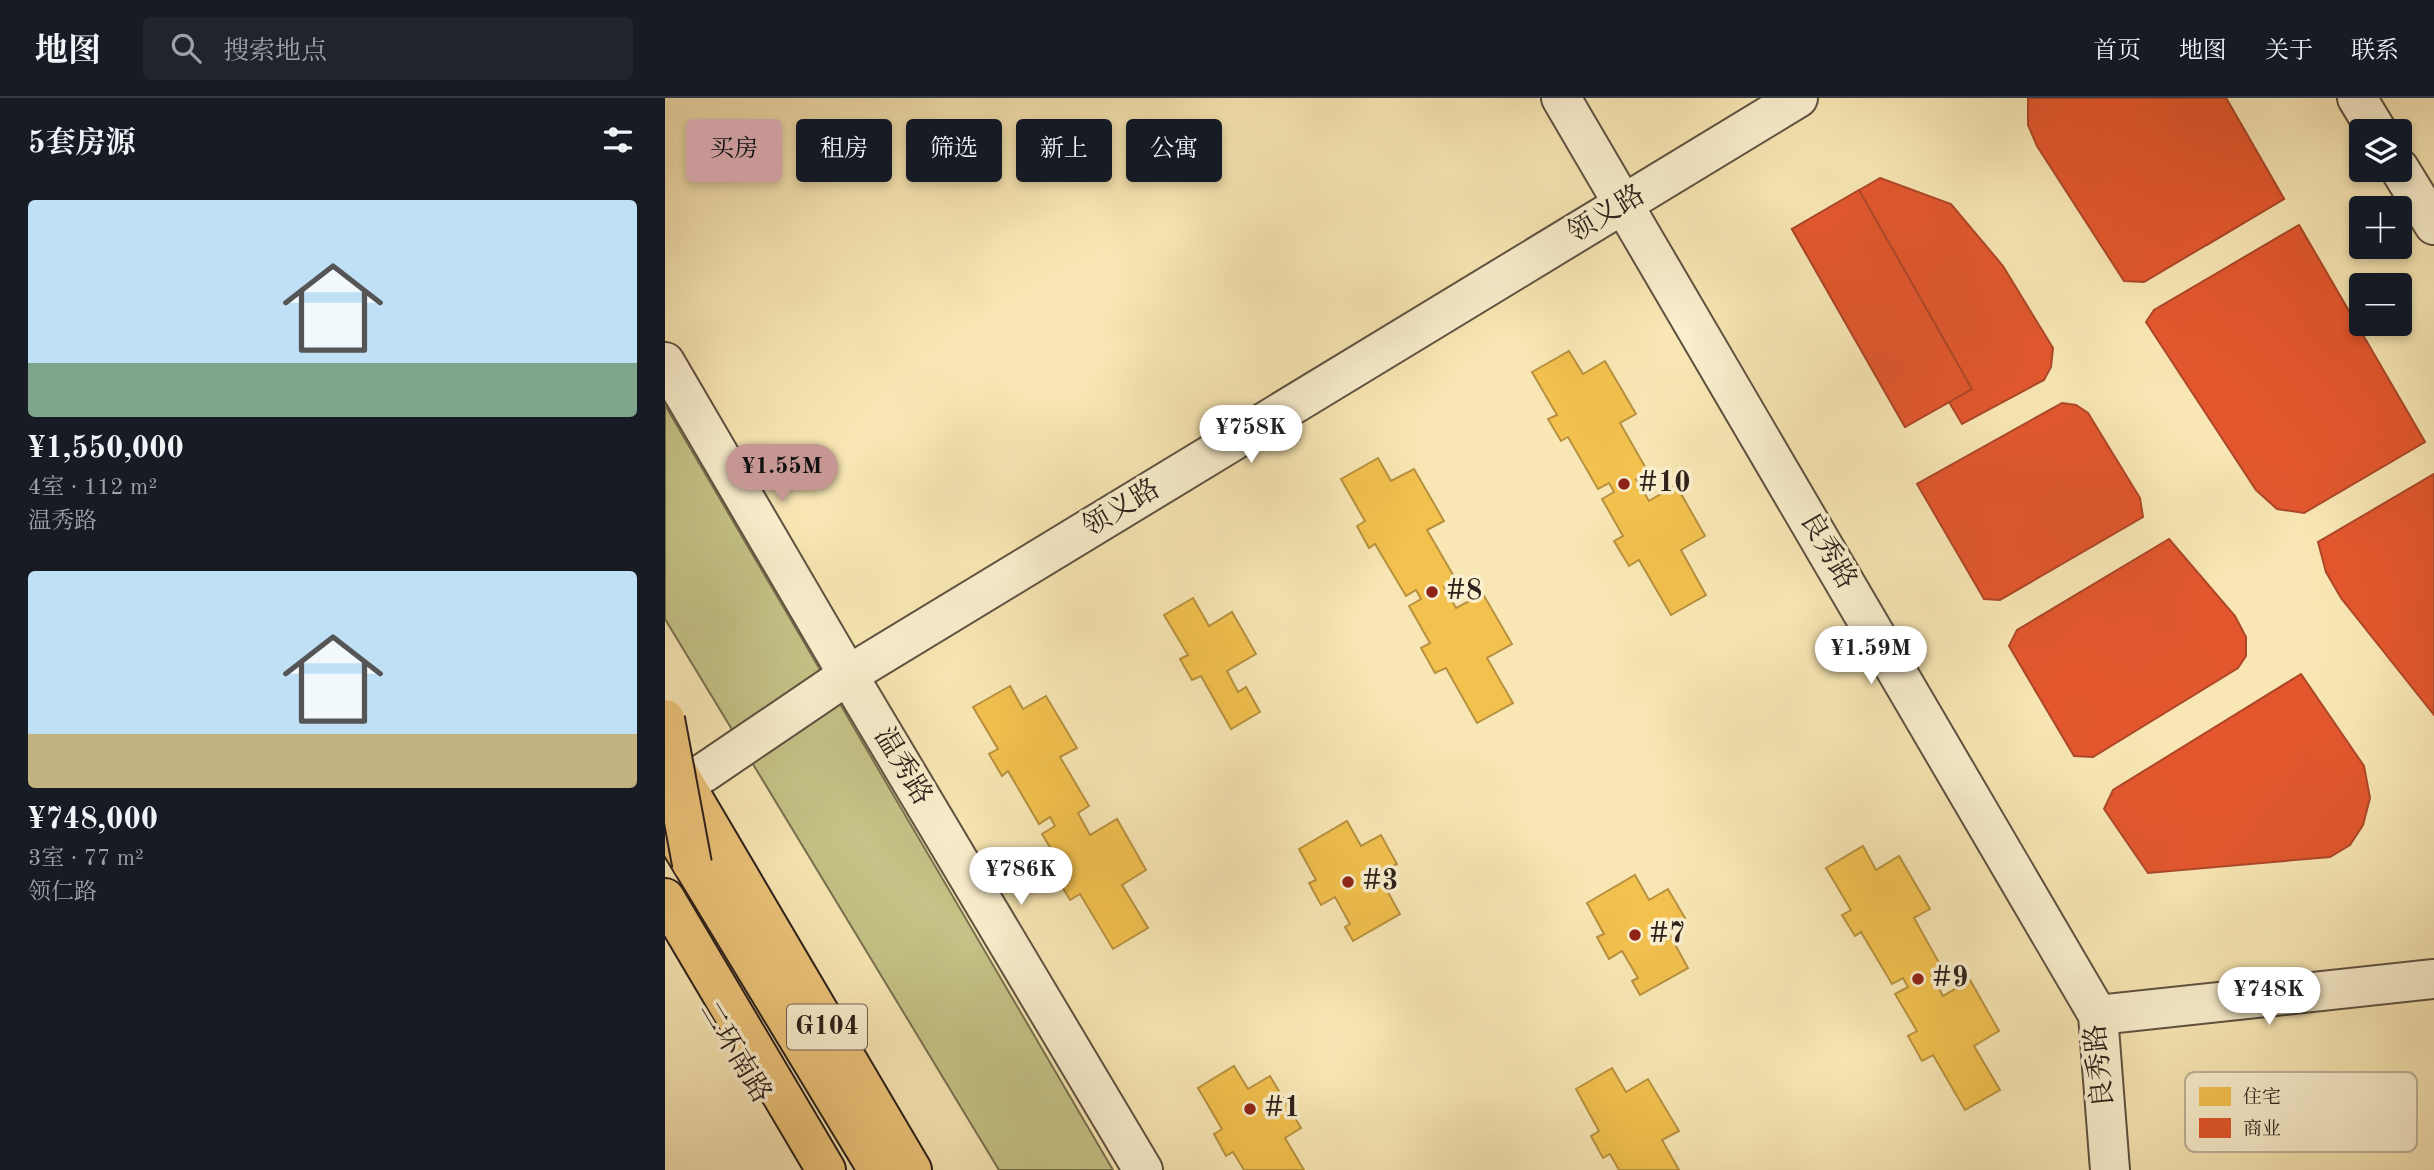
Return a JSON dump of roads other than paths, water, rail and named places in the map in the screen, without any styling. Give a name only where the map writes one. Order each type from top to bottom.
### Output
[{"type":"highway","points":[[665,719],[692,864]]},
{"type":"highway","name":"G104","points":[[671,777],[741,884],[912,1170]]},
{"type":"highway","points":[[665,819],[878,1170]]},
{"type":"highway","points":[[665,898],[826,1170]]},
{"type":"highway","name":"二环南路","points":[[665,936],[803,1170]]},
{"type":"street","name":"良秀路","points":[[1561,98],[2098,1015],[2110,1170]]},
{"type":"street","name":"领义路","points":[[671,777],[705,772],[848,675],[1798,98]]},
{"type":"street","points":[[2357,98],[2370,119]]},
{"type":"street","points":[[2408,182],[2434,225]]},
{"type":"street","name":"温秀路","points":[[665,362],[1143,1170]]},
{"type":"street","points":[[2098,1015],[2434,979]]},
{"type":"place","name":"#10","points":[[1624,484]]},
{"type":"place","name":"#8","points":[[1432,592]]},
{"type":"place","name":"#3","points":[[1348,882]]},
{"type":"place","name":"#7","points":[[1635,935]]},
{"type":"place","name":"#9","points":[[1918,979]]},
{"type":"place","name":"#1","points":[[1250,1109]]}]
